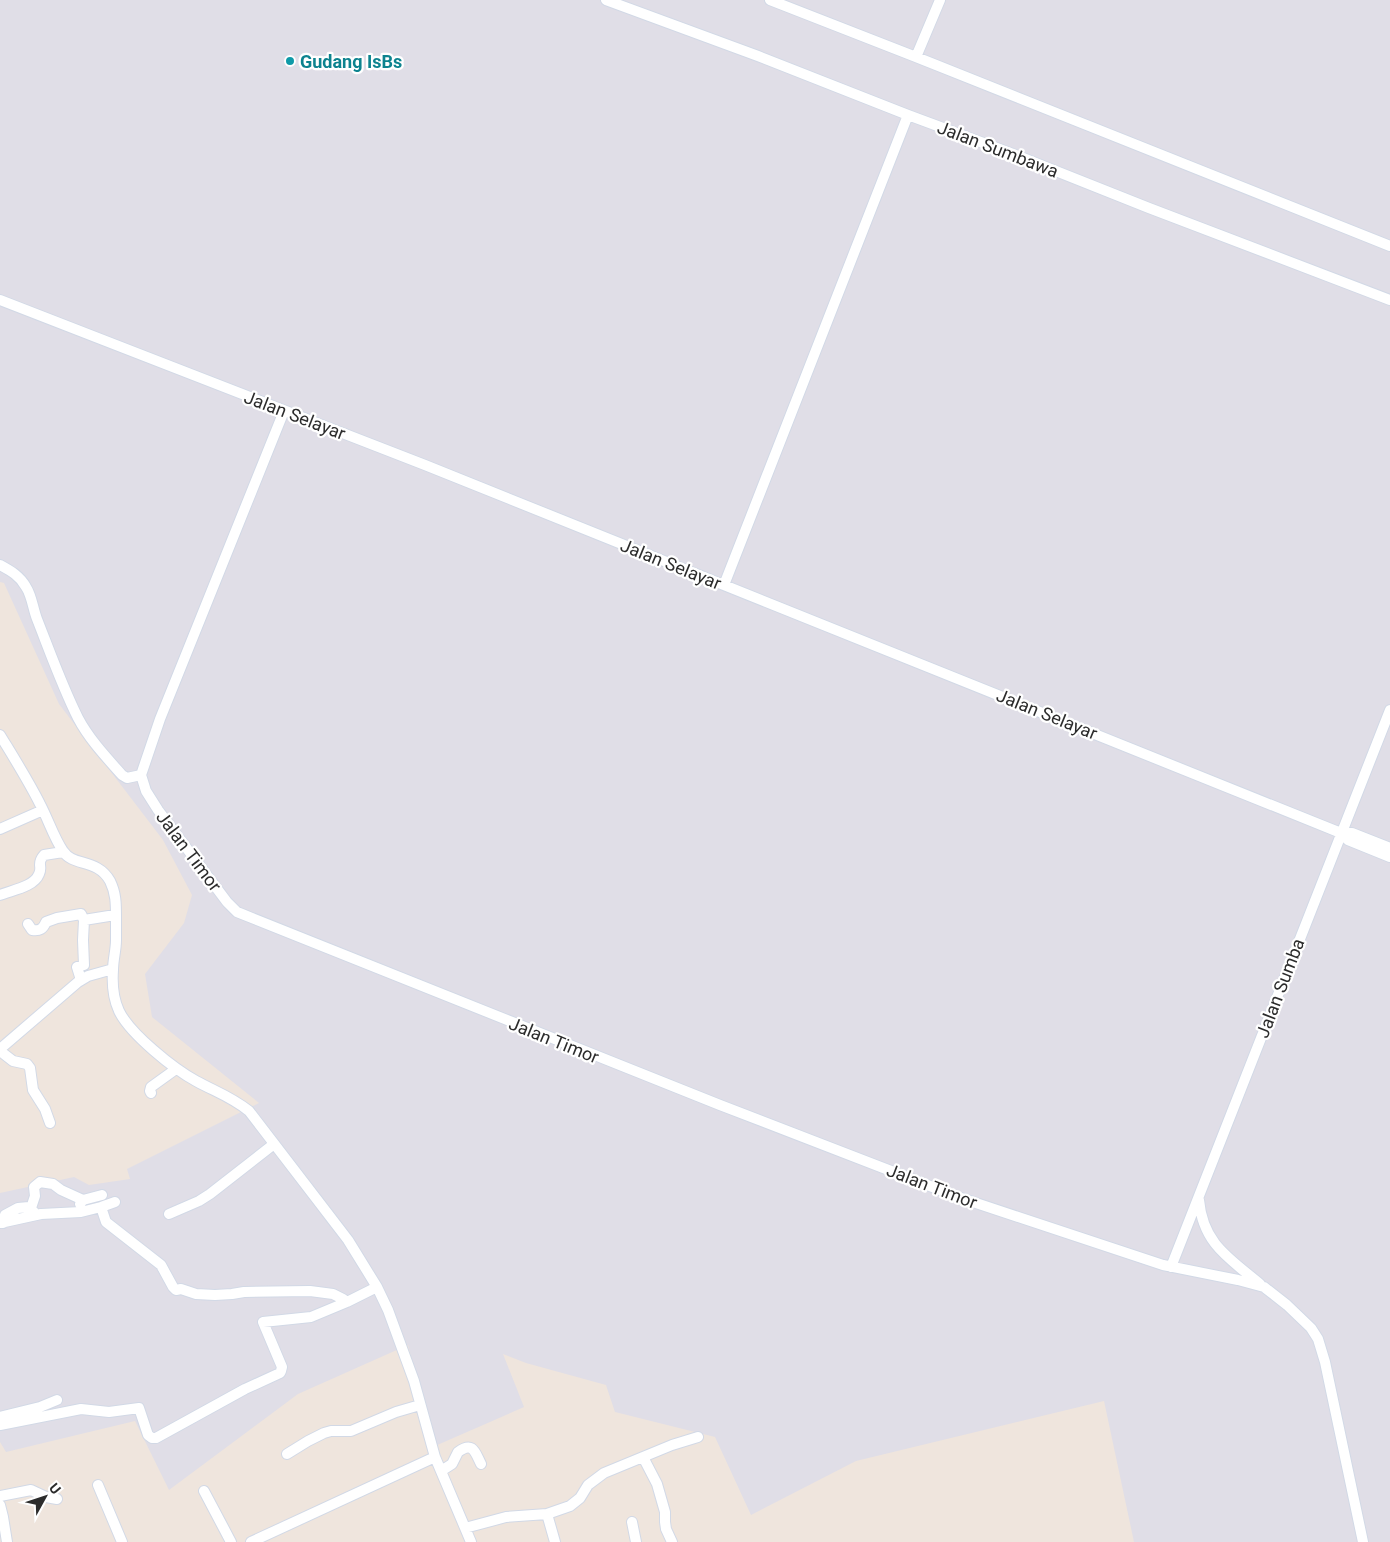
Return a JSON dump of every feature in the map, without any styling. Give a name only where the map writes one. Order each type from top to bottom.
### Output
[{"type":"street","name":"Jalan Sumbawa","points":[[606,0],[758,56],[1390,300]]},
{"type":"street","points":[[770,0],[1390,246]]},
{"type":"street","points":[[916,57],[940,0]]},
{"type":"street","points":[[724,585],[908,115]]},
{"type":"street","name":"Jalan Selayar","points":[[0,300],[425,465],[1341,833],[1352,833],[1390,848]]},
{"type":"street","points":[[0,566],[13,572],[27,588],[68,697],[79,720],[93,741],[122,775],[127,778],[141,776],[160,719],[284,411]]},
{"type":"street","name":"Jalan Sumba","points":[[1171,1267],[1390,710]]},
{"type":"street","points":[[0,735],[43,810],[63,852],[72,860],[88,863],[107,876],[115,895],[114,995],[121,1016],[138,1035],[176,1069],[197,1082],[236,1100],[249,1111],[348,1240],[377,1287],[388,1310],[414,1381],[435,1457],[471,1542]]},
{"type":"street","name":"Jalan Timor","points":[[141,776],[146,791],[158,810],[216,887],[238,912],[693,1095],[946,1192],[1050,1229],[1171,1267],[1264,1287],[1287,1304],[1318,1339],[1325,1362],[1363,1542]]},
{"type":"street","points":[[0,829],[43,810]]},
{"type":"street","name":"Jalan Selayar","points":[[1341,833],[1348,840],[1390,857]]},
{"type":"street","points":[[0,895],[33,883],[39,874],[39,863],[42,857],[63,852]]},
{"type":"street","points":[[28,924],[32,930],[38,931],[43,928],[46,922],[81,914],[84,920],[82,940],[84,965],[77,967],[81,980]]},
{"type":"street","points":[[84,920],[116,915]]},
{"type":"street","points":[[50,1123],[45,1109],[33,1090],[30,1068],[27,1064],[13,1061],[0,1050],[81,980],[88,976],[113,969]]},
{"type":"street","points":[[151,1093],[151,1087],[176,1069]]},
{"type":"street","points":[[168,1214],[210,1194],[274,1144]]},
{"type":"street","points":[[33,1212],[34,1187],[40,1182],[53,1184],[83,1200],[102,1195]]},
{"type":"street","points":[[1199,1197],[1203,1224],[1214,1244],[1264,1287]]},
{"type":"street","points":[[82,1212],[80,1202],[83,1200]]},
{"type":"street","points":[[2,1223],[33,1212],[82,1212],[115,1202]]},
{"type":"street","points":[[101,1207],[106,1222],[161,1265],[176,1290],[181,1289],[196,1294],[222,1295],[242,1292],[310,1291],[333,1294],[347,1302]]},
{"type":"street","points":[[0,1425],[81,1409],[109,1412],[139,1408],[148,1435],[156,1438],[236,1394],[280,1373],[282,1367],[263,1322],[311,1317],[377,1287]]},
{"type":"street","points":[[0,1417],[40,1407],[57,1400]]},
{"type":"street","points":[[287,1454],[324,1433],[351,1431],[396,1412],[420,1405]]},
{"type":"street","points":[[465,1528],[506,1517],[547,1514],[570,1506],[580,1498],[588,1484],[604,1473],[698,1437]]},
{"type":"street","points":[[441,1472],[452,1464],[458,1452],[468,1447],[474,1450],[481,1464]]},
{"type":"street","points":[[251,1542],[435,1457]]},
{"type":"street","points":[[643,1457],[657,1484],[665,1512],[666,1529],[672,1542]]},
{"type":"street","points":[[98,1485],[122,1542]]},
{"type":"street","points":[[0,1496],[31,1490],[46,1497],[57,1498]]},
{"type":"street","points":[[204,1491],[231,1542]]},
{"type":"street","points":[[0,1505],[7,1542]]},
{"type":"street","points":[[547,1514],[555,1542]]},
{"type":"street","points":[[632,1522],[636,1542]]},
{"type":"shaded area","points":[[0,0],[1390,0],[1390,1542],[1134,1542],[1104,1401],[856,1461],[751,1515],[715,1437],[615,1412],[606,1385],[526,1363],[503,1354],[524,1407],[435,1446],[408,1345],[298,1394],[169,1490],[135,1421],[6,1452],[0,1442],[0,1193],[74,1177],[89,1185],[130,1179],[127,1169],[259,1103],[152,1017],[145,974],[184,923],[192,895],[163,840],[59,704],[4,583],[0,582]]},
{"type":"place","name":"Gudang IsBs","points":[[290,61]]}]
